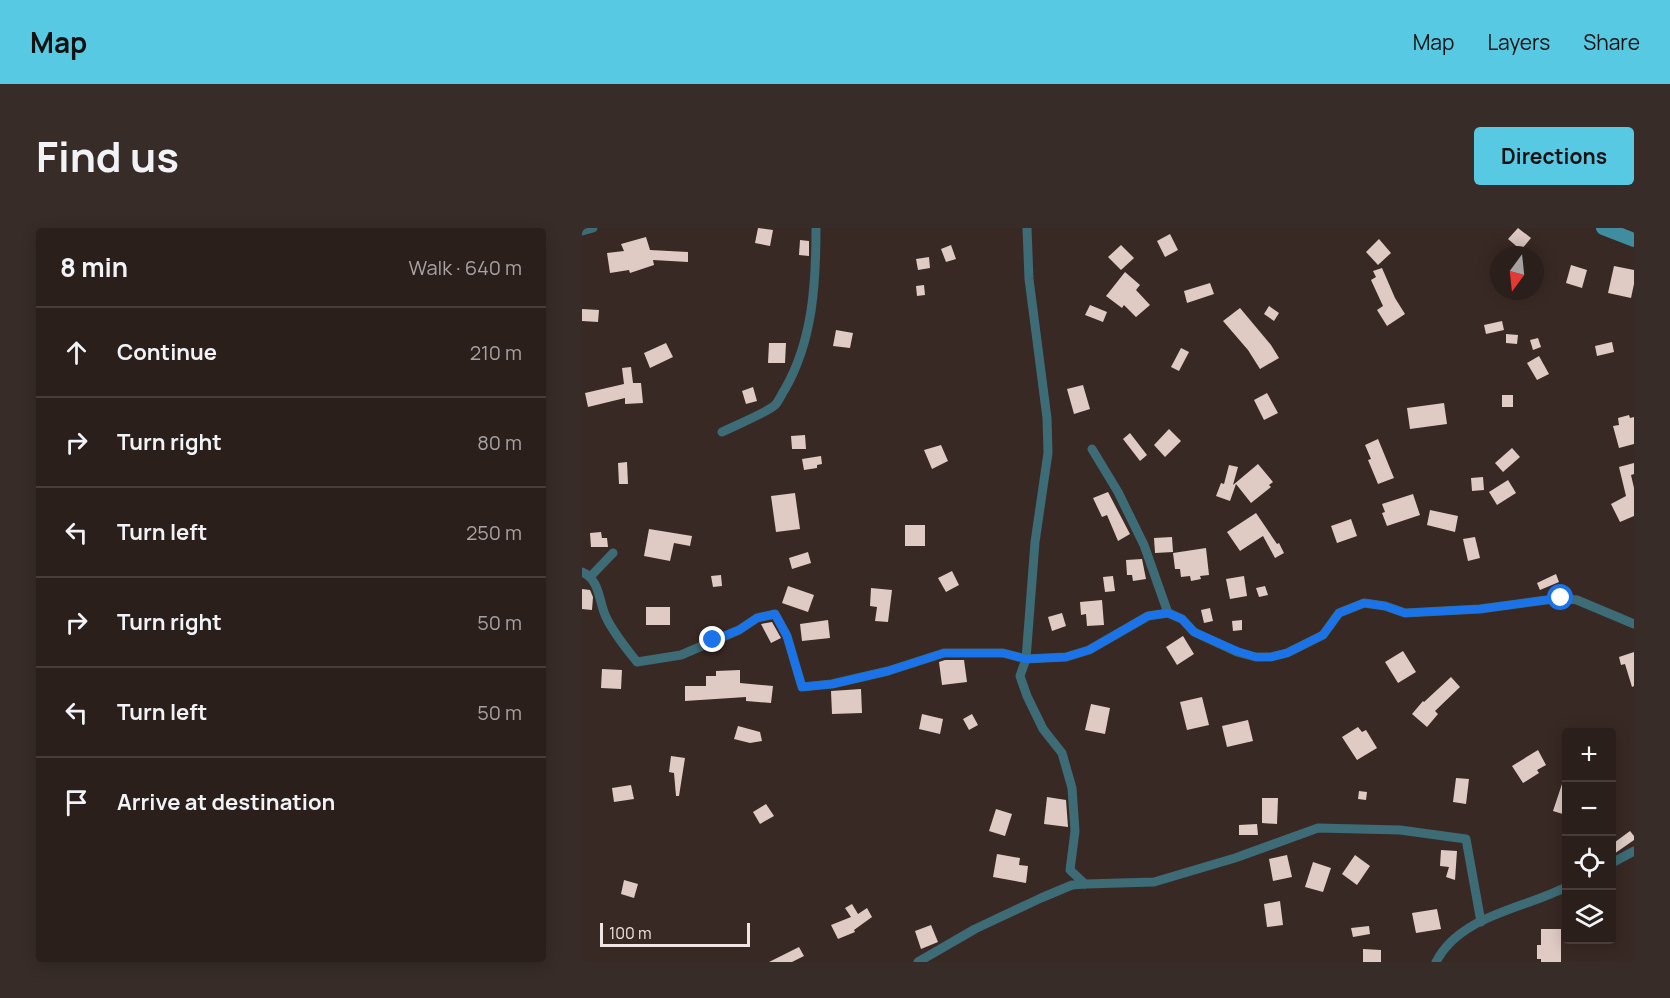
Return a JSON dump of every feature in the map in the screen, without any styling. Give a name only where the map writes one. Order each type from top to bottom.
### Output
[{"type":"main road","points":[[1603,228],[1634,240]]},
{"type":"street","points":[[582,231],[593,228]]},
{"type":"street","points":[[722,432],[776,405],[801,356],[816,278],[816,228]]},
{"type":"street","points":[[1027,228],[1029,279],[1047,418],[1048,453],[1035,542],[1026,659],[1020,676],[1043,729],[1062,753],[1072,788],[1075,831],[1070,870],[1085,884]]},
{"type":"street","points":[[1092,449],[1118,492],[1144,545],[1168,613]]},
{"type":"street","points":[[613,553],[586,574],[601,598],[605,615],[619,639],[637,662],[681,655],[739,630],[757,618],[775,614],[787,636],[802,687],[832,684],[888,671],[944,653],[1003,653],[1026,659],[1066,657],[1089,650],[1148,616],[1168,613],[1182,619],[1194,632],[1256,657],[1271,657],[1287,653],[1323,635],[1339,613],[1364,603],[1385,606],[1405,613],[1480,609],[1561,598],[1577,600],[1634,624]]},
{"type":"street","points":[[918,962],[975,928],[1072,885],[1154,882],[1235,858],[1318,828],[1401,830],[1466,839],[1482,922]]},
{"type":"street","points":[[1616,860],[1634,851]]},
{"type":"street","points":[[1436,962],[1450,942],[1470,927],[1562,888]]},
{"type":"building","points":[[758,228],[773,230],[770,246],[755,243]]},
{"type":"building","points":[[1518,228],[1531,238],[1524,246],[1516,246],[1508,239]]},
{"type":"building","points":[[1170,234],[1178,250],[1165,257],[1157,241]]},
{"type":"building","points":[[646,237],[650,250],[688,252],[688,262],[653,260],[654,265],[630,273],[629,270],[610,273],[607,253],[624,251],[621,244]]},
{"type":"building","points":[[1379,239],[1391,253],[1378,265],[1366,252]]},
{"type":"building","points":[[800,240],[809,241],[809,256],[799,255]]},
{"type":"building","points":[[951,245],[956,259],[946,262],[941,249]]},
{"type":"building","points":[[1121,245],[1134,258],[1121,270],[1108,257]]},
{"type":"building","points":[[929,257],[930,268],[918,270],[916,259]]},
{"type":"building","points":[[1571,265],[1587,270],[1582,288],[1566,283]]},
{"type":"building","points":[[1614,266],[1634,270],[1631,298],[1608,293]]},
{"type":"building","points":[[1382,268],[1405,314],[1387,326],[1377,310],[1383,306],[1371,280],[1376,277],[1373,271]]},
{"type":"building","points":[[1125,272],[1140,285],[1136,290],[1150,305],[1136,317],[1124,305],[1122,308],[1106,296]]},
{"type":"building","points":[[1210,283],[1214,294],[1187,303],[1184,291]]},
{"type":"building","points":[[924,285],[925,295],[917,296],[916,286]]},
{"type":"building","points":[[1090,305],[1107,312],[1103,322],[1085,315]]},
{"type":"building","points":[[1269,306],[1279,313],[1274,321],[1264,314]]},
{"type":"building","points":[[1240,308],[1279,358],[1260,369],[1248,350],[1223,321]]},
{"type":"building","points":[[582,309],[599,310],[598,322],[582,321]]},
{"type":"building","points":[[1502,321],[1504,330],[1486,334],[1484,325]]},
{"type":"building","points":[[836,330],[853,333],[850,348],[833,346]]},
{"type":"building","points":[[1506,334],[1518,335],[1517,344],[1506,343]]},
{"type":"building","points":[[1538,338],[1541,347],[1533,350],[1530,340]]},
{"type":"building","points":[[1612,342],[1614,352],[1597,356],[1595,346]]},
{"type":"building","points":[[666,343],[673,357],[650,368],[644,353]]},
{"type":"building","points":[[769,343],[786,343],[785,363],[768,363]]},
{"type":"building","points":[[1181,348],[1189,352],[1179,371],[1171,367]]},
{"type":"building","points":[[1539,356],[1549,374],[1537,380],[1527,363]]},
{"type":"building","points":[[631,367],[633,383],[641,383],[643,403],[625,404],[625,398],[588,407],[585,393],[624,384],[622,368]]},
{"type":"building","points":[[1083,385],[1090,409],[1074,414],[1067,389]]},
{"type":"building","points":[[753,387],[757,401],[746,404],[742,391]]},
{"type":"building","points":[[1267,393],[1278,413],[1264,420],[1254,400]]},
{"type":"building","points":[[1502,395],[1513,395],[1513,407],[1502,407]]},
{"type":"building","points":[[1444,403],[1447,424],[1410,429],[1407,408]]},
{"type":"building","points":[[1629,415],[1630,418],[1634,417],[1634,444],[1619,448],[1613,426],[1619,425],[1618,418]]},
{"type":"building","points":[[1169,429],[1181,441],[1165,457],[1154,445]]},
{"type":"building","points":[[1130,433],[1147,455],[1140,461],[1123,439]]},
{"type":"building","points":[[805,435],[806,449],[792,449],[791,436]]},
{"type":"building","points":[[1378,439],[1394,478],[1378,484],[1368,460],[1371,459],[1365,445]]},
{"type":"building","points":[[941,445],[948,461],[932,469],[924,450]]},
{"type":"building","points":[[1512,448],[1520,457],[1503,472],[1495,463]]},
{"type":"building","points":[[821,456],[822,464],[817,465],[817,468],[804,470],[802,459]]},
{"type":"building","points":[[627,462],[628,484],[619,484],[618,463]]},
{"type":"building","points":[[1634,463],[1634,474],[1631,475],[1634,488],[1634,516],[1620,522],[1611,504],[1626,496],[1619,467]]},
{"type":"building","points":[[1258,464],[1273,482],[1269,485],[1271,487],[1251,503],[1236,484],[1230,501],[1216,496],[1221,483],[1224,484],[1229,465],[1238,467],[1233,485]]},
{"type":"building","points":[[1483,477],[1484,490],[1472,491],[1471,478]]},
{"type":"building","points":[[1508,480],[1516,493],[1497,505],[1489,492]]},
{"type":"building","points":[[1108,492],[1130,534],[1118,541],[1107,515],[1102,517],[1093,498]]},
{"type":"building","points":[[795,493],[800,529],[776,532],[771,496]]},
{"type":"building","points":[[1413,494],[1420,515],[1387,526],[1382,513],[1385,512],[1382,504]]},
{"type":"building","points":[[1430,510],[1458,516],[1455,532],[1427,525]]},
{"type":"building","points":[[1256,513],[1284,553],[1275,558],[1263,536],[1240,551],[1227,532]]},
{"type":"building","points":[[1351,519],[1357,536],[1337,543],[1331,526]]},
{"type":"building","points":[[905,525],[925,525],[925,546],[905,546]]},
{"type":"building","points":[[649,529],[692,536],[690,546],[674,543],[670,561],[644,556]]},
{"type":"building","points":[[601,532],[602,538],[607,538],[608,547],[591,547],[590,533]]},
{"type":"building","points":[[1172,537],[1173,552],[1155,553],[1154,538]]},
{"type":"building","points":[[1475,537],[1480,558],[1468,561],[1463,539]]},
{"type":"building","points":[[1206,548],[1209,575],[1200,576],[1201,579],[1191,581],[1190,576],[1181,577],[1180,569],[1175,569],[1173,553]]},
{"type":"building","points":[[808,552],[811,563],[792,569],[789,558]]},
{"type":"building","points":[[1142,559],[1146,579],[1133,581],[1132,575],[1127,575],[1126,560]]},
{"type":"building","points":[[952,571],[959,585],[946,592],[938,578]]},
{"type":"building","points":[[1556,574],[1559,582],[1540,590],[1537,583]]},
{"type":"building","points":[[721,575],[722,586],[713,587],[711,576]]},
{"type":"building","points":[[1113,576],[1115,591],[1105,592],[1103,577]]},
{"type":"building","points":[[1244,576],[1247,596],[1230,599],[1226,579]]},
{"type":"building","points":[[788,586],[814,595],[808,612],[782,603]]},
{"type":"building","points":[[1265,586],[1268,595],[1259,597],[1256,588]]},
{"type":"building","points":[[871,588],[892,590],[888,622],[875,621],[877,607],[870,606]]},
{"type":"building","points":[[582,589],[590,590],[593,597],[592,610],[582,609]]},
{"type":"building","points":[[1102,600],[1104,625],[1087,626],[1086,614],[1081,615],[1080,602]]},
{"type":"building","points":[[646,607],[670,607],[670,625],[646,625]]},
{"type":"building","points":[[1210,608],[1213,621],[1204,623],[1201,610]]},
{"type":"building","points":[[1062,613],[1066,626],[1052,631],[1048,617]]},
{"type":"building","points":[[828,620],[830,638],[802,641],[800,624]]},
{"type":"building","points":[[1242,620],[1242,630],[1233,631],[1232,621]]},
{"type":"building","points":[[772,622],[781,638],[771,643],[761,624]]},
{"type":"building","points":[[1183,636],[1194,654],[1177,665],[1166,647]]},
{"type":"building","points":[[1403,651],[1416,672],[1398,683],[1385,662]]},
{"type":"building","points":[[1634,652],[1634,686],[1632,687],[1625,664],[1621,665],[1619,657]]},
{"type":"building","points":[[964,660],[967,682],[942,685],[939,662]]},
{"type":"building","points":[[602,669],[622,670],[621,689],[601,688]]},
{"type":"building","points":[[740,670],[740,683],[773,686],[771,703],[746,701],[746,697],[685,701],[685,686],[706,686],[706,676],[716,676],[716,671]]},
{"type":"building","points":[[1451,677],[1460,687],[1435,711],[1438,714],[1427,727],[1412,714],[1423,701]]},
{"type":"building","points":[[861,689],[862,713],[832,714],[831,691]]},
{"type":"building","points":[[1202,697],[1209,725],[1187,730],[1180,702]]},
{"type":"building","points":[[1091,704],[1110,708],[1105,734],[1085,730]]},
{"type":"building","points":[[922,714],[943,719],[940,734],[919,729]]},
{"type":"building","points":[[972,714],[978,725],[969,730],[963,719]]},
{"type":"building","points":[[1248,720],[1253,741],[1227,747],[1222,726]]},
{"type":"building","points":[[738,726],[760,732],[762,741],[750,743],[734,739]]},
{"type":"building","points":[[1358,727],[1362,732],[1366,730],[1377,748],[1357,760],[1342,737]]},
{"type":"building","points":[[1538,750],[1546,765],[1537,770],[1539,773],[1523,783],[1512,766]]},
{"type":"building","points":[[671,756],[685,758],[679,796],[676,796],[674,773],[669,772]]},
{"type":"building","points":[[1456,778],[1469,779],[1466,804],[1453,802]]},
{"type":"building","points":[[1562,784],[1562,814],[1553,811]]},
{"type":"building","points":[[631,785],[634,799],[614,802],[612,788]]},
{"type":"building","points":[[1359,791],[1367,792],[1366,800],[1358,799]]},
{"type":"building","points":[[1047,797],[1066,800],[1068,827],[1044,824]]},
{"type":"building","points":[[1262,798],[1278,798],[1277,824],[1262,823]]},
{"type":"building","points":[[766,804],[774,816],[760,824],[753,812]]},
{"type":"building","points":[[996,809],[1012,814],[1005,836],[989,831]]},
{"type":"building","points":[[1257,824],[1258,835],[1239,835],[1239,825]]},
{"type":"building","points":[[1630,831],[1634,836],[1634,840],[1616,853],[1616,841]]},
{"type":"building","points":[[1441,850],[1457,851],[1455,880],[1446,877],[1449,867],[1440,866]]},
{"type":"building","points":[[997,854],[1020,858],[1019,865],[1028,866],[1026,883],[993,877]]},
{"type":"building","points":[[1287,855],[1292,877],[1273,881],[1269,859]]},
{"type":"building","points":[[1355,855],[1370,866],[1357,885],[1342,874]]},
{"type":"building","points":[[1313,862],[1331,868],[1323,892],[1305,887]]},
{"type":"building","points":[[624,880],[638,884],[634,898],[621,894]]},
{"type":"building","points":[[1280,901],[1283,925],[1267,927],[1264,904]]},
{"type":"building","points":[[852,904],[858,914],[867,908],[872,917],[854,930],[855,932],[838,939],[831,925],[851,917],[845,908]]},
{"type":"building","points":[[1437,909],[1441,929],[1416,933],[1412,913]]},
{"type":"building","points":[[931,925],[938,942],[921,949],[915,931]]},
{"type":"building","points":[[1369,926],[1370,934],[1353,937],[1351,928]]},
{"type":"building","points":[[1541,929],[1561,929],[1561,962],[1541,962],[1541,959],[1537,959],[1537,945],[1541,945]]},
{"type":"building","points":[[799,947],[804,956],[792,962],[769,962]]},
{"type":"building","points":[[1363,949],[1381,950],[1381,962],[1363,962]]},
{"type":"route","points":[[713,640],[739,630],[757,618],[775,614],[787,636],[802,687],[832,684],[888,671],[944,653],[1003,653],[1026,659],[1066,657],[1089,650],[1148,616],[1168,613],[1182,619],[1194,632],[1237,651],[1256,657],[1271,657],[1287,653],[1323,635],[1339,613],[1364,603],[1385,606],[1405,613],[1480,609],[1561,598]]}]
